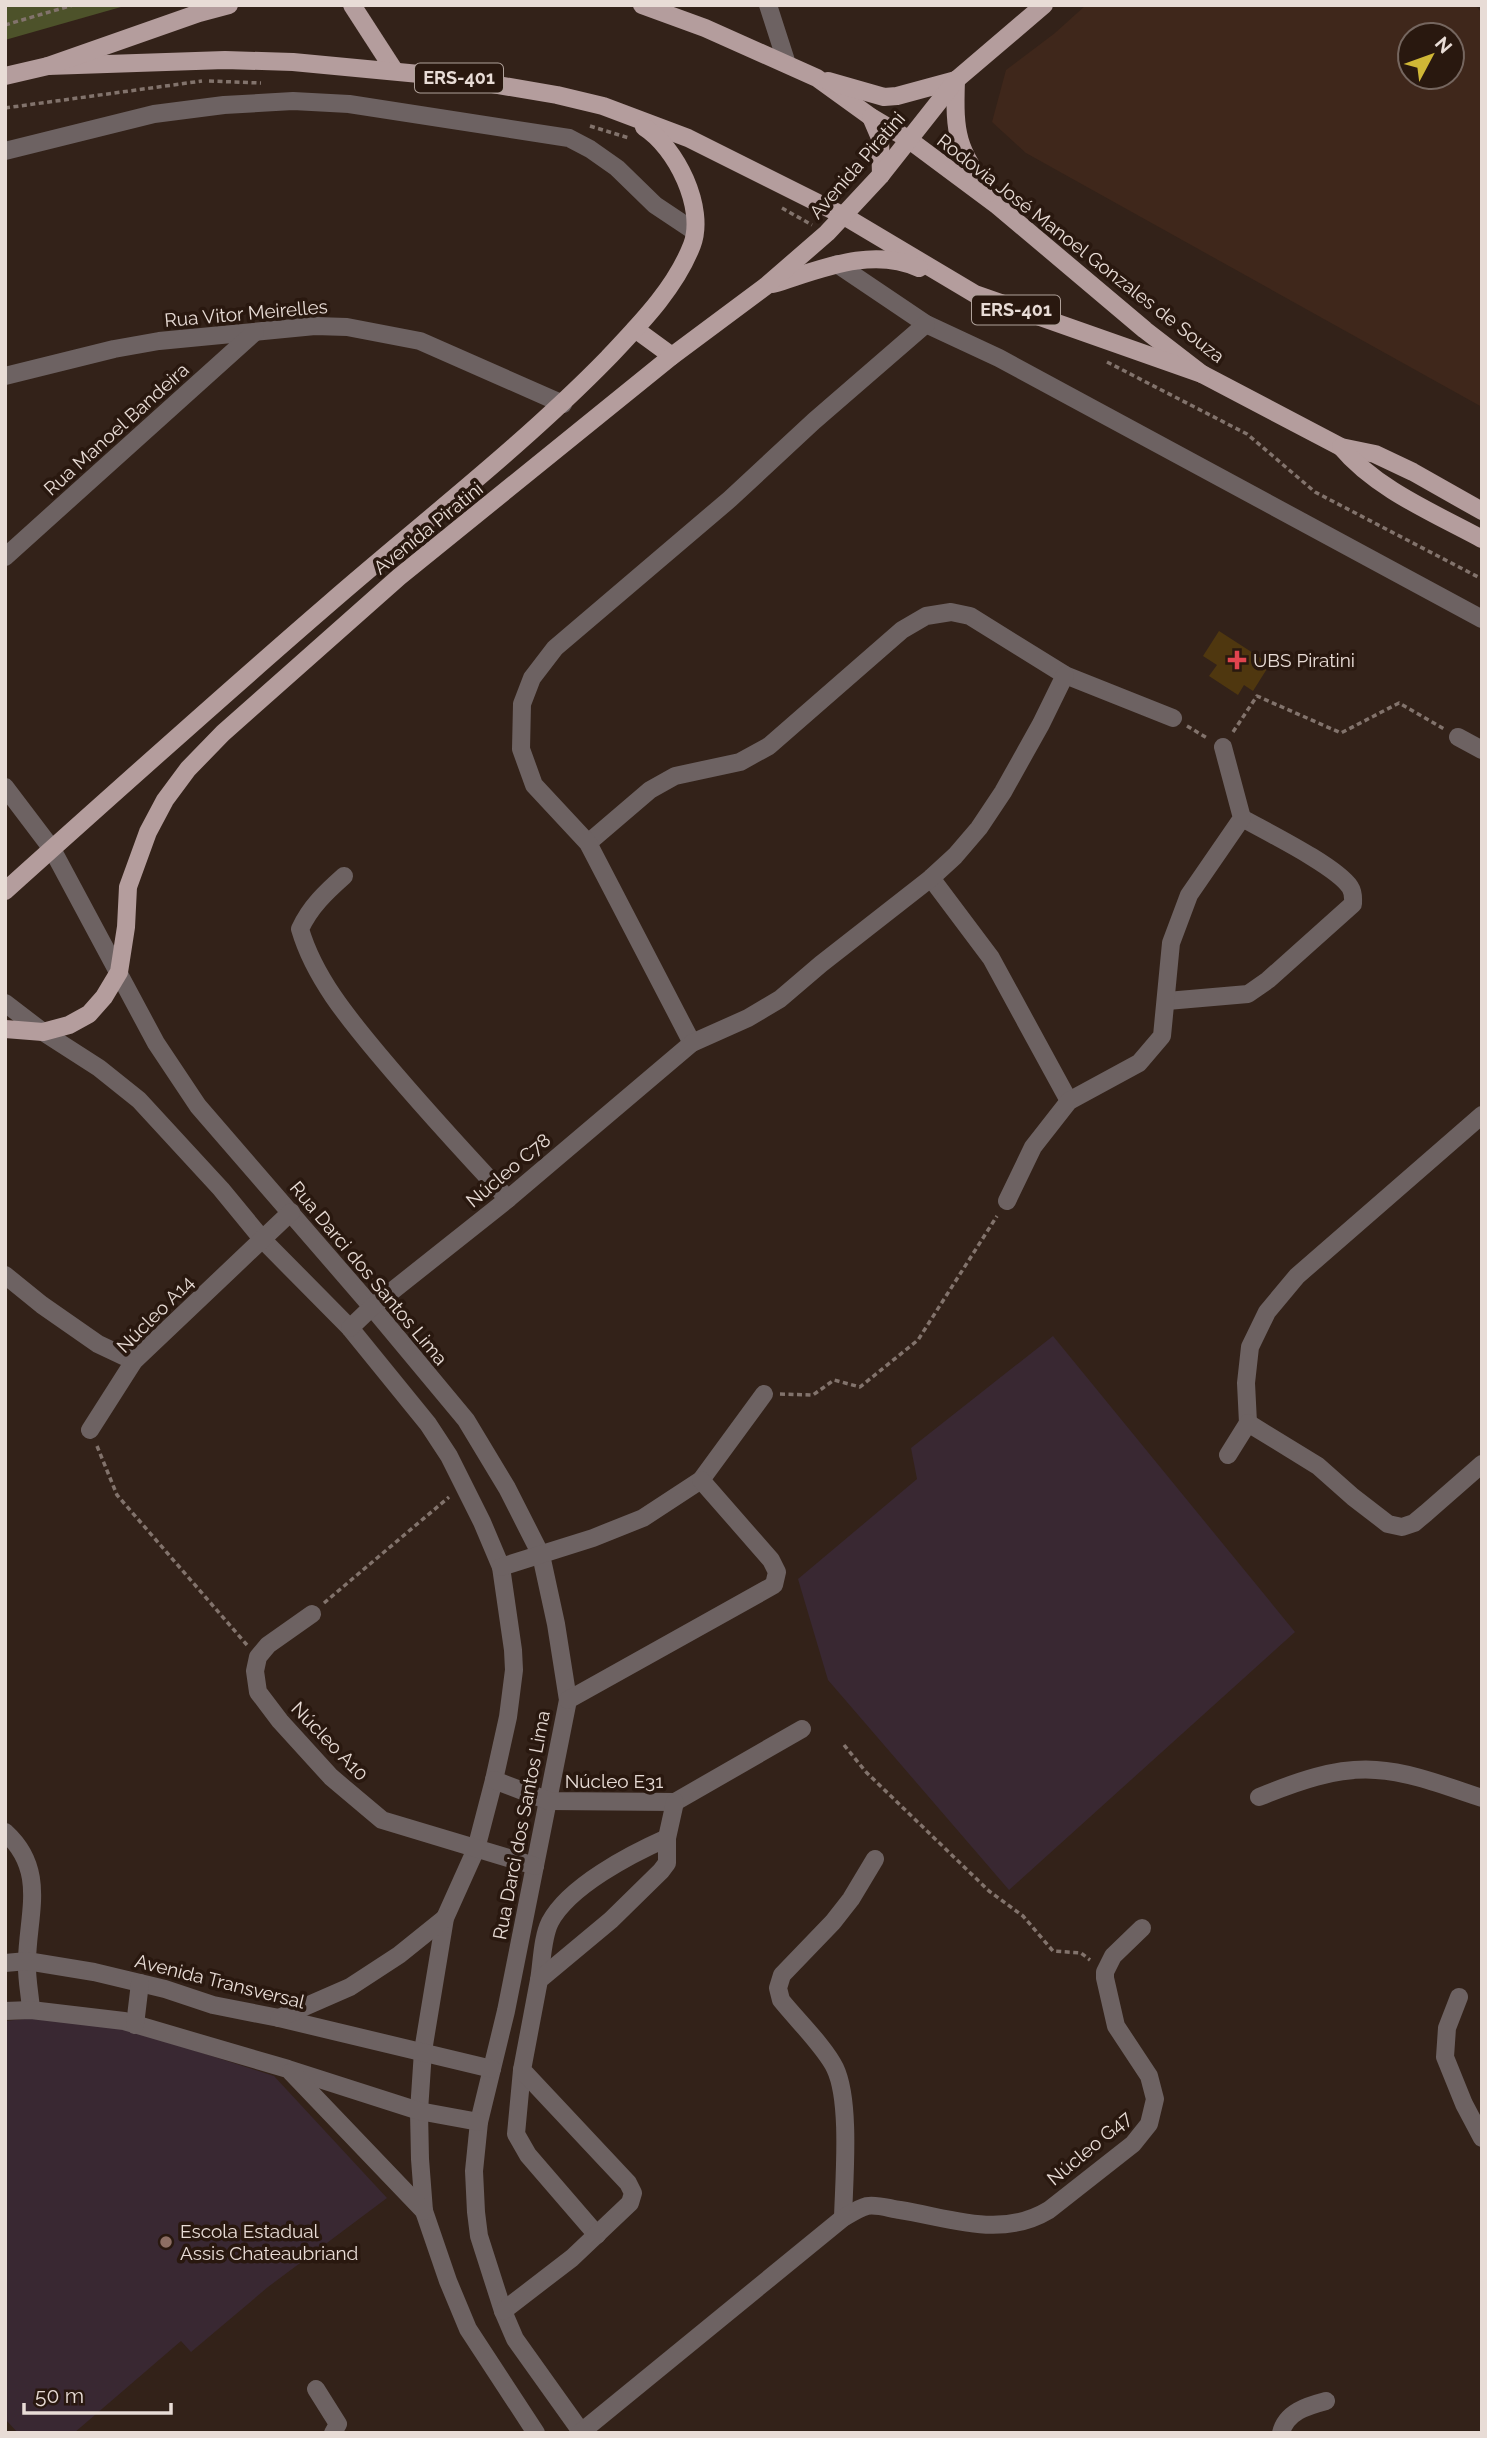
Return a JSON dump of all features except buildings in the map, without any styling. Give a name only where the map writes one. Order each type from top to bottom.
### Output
[{"type":"main road","name":"ERS-401","points":[[5,76],[48,66],[229,5]]},
{"type":"main road","name":"ERS-401","points":[[642,5],[705,28],[817,78],[871,117],[908,139]]},
{"type":"main road","name":"Avenida Piratini","points":[[5,1029],[43,1032],[69,1025],[89,1014],[104,997],[119,972],[126,927],[128,887],[148,832],[165,800],[188,769],[223,733],[399,577],[672,356],[766,286],[827,233],[881,175],[957,80],[1044,5]]},
{"type":"main road","points":[[355,7],[394,70]]},
{"type":"main road","name":"ERS-401","points":[[48,66],[225,60],[293,62],[394,70],[503,85],[603,106],[688,138],[844,216],[975,294],[1202,374]]},
{"type":"main road","points":[[817,78],[884,97],[957,80],[957,135],[964,155],[998,205]]},
{"type":"main road","name":"Avenida Piratini","points":[[5,891],[330,602],[563,404],[635,329],[677,277],[693,243],[694,231],[693,201],[685,177],[662,142],[647,128],[603,106]]},
{"type":"main road","points":[[871,117],[880,138],[881,175]]},
{"type":"main road","name":"Rodovia José Manoel Gonzales de Souza","points":[[908,139],[998,205],[1145,330],[1202,374],[1341,447],[1375,454],[1413,472],[1482,512]]},
{"type":"main road","points":[[766,286],[864,258],[911,264],[975,294]]},
{"type":"main road","points":[[635,329],[672,356]]},
{"type":"main road","name":"Rodovia José Manoel Gonzales de Souza","points":[[1341,447],[1356,465],[1407,498],[1482,539]]},
{"type":"street","points":[[768,5],[787,64]]},
{"type":"street","points":[[5,151],[153,114],[267,102],[349,104],[569,138],[617,168],[655,205],[694,231]]},
{"type":"street","points":[[837,264],[926,324],[1011,364],[1482,620]]},
{"type":"street","points":[[692,1043],[588,843],[534,785],[521,749],[522,704],[533,678],[555,648],[730,499],[814,421],[926,324]]},
{"type":"street","name":"Rua Vitor Meirelles","points":[[5,376],[125,347],[315,326],[347,327],[420,341],[563,404]]},
{"type":"street","name":"Rua Manoel Bandeira","points":[[5,557],[255,332]]},
{"type":"street","points":[[588,843],[650,790],[675,776],[740,762],[769,746],[902,630],[926,615],[951,612],[970,616],[1065,676],[1173,718]]},
{"type":"street","name":"Núcleo C78","points":[[350,1328],[692,1043],[748,1018],[780,999],[931,878],[979,828],[1041,724],[1065,676]]},
{"type":"street","points":[[1458,737],[1482,750]]},
{"type":"street","points":[[1167,1001],[1248,994],[1268,980],[1353,904],[1354,895],[1349,886],[1317,861],[1242,818],[1223,747]]},
{"type":"street","name":"Rua Darci dos Santos Lima","points":[[5,787],[52,849],[156,1043],[198,1106],[466,1420],[507,1488],[541,1555],[556,1624],[568,1700],[549,1801],[479,2122],[474,2172],[480,2236],[503,2311],[522,2352],[581,2432]]},
{"type":"street","points":[[1007,1201],[1033,1147],[1069,1101],[1139,1063],[1162,1036],[1171,943],[1189,895],[1242,818]]},
{"type":"street","points":[[344,876],[320,897],[305,918],[300,929],[307,953],[349,1019],[426,1112],[508,1199]]},
{"type":"street","points":[[931,878],[991,958],[1069,1101]]},
{"type":"street","name":"Rua Darci dos Santos Lima","points":[[5,1003],[43,1032],[99,1068],[139,1100],[221,1189],[263,1240],[350,1328],[428,1424],[449,1456],[500,1567],[514,1670],[508,1717],[476,1849],[445,1918],[422,2051],[419,2110],[424,2211],[448,2281],[468,2329],[525,2419],[537,2433]]},
{"type":"street","points":[[1228,1455],[1248,1423],[1246,1382],[1250,1347],[1267,1312],[1297,1276],[1482,1115]]},
{"type":"street","name":"Núcleo A14","points":[[90,1430],[134,1361],[291,1212]]},
{"type":"street","points":[[5,1275],[98,1344],[134,1361]]},
{"type":"street","points":[[500,1567],[593,1538],[643,1518],[701,1480],[764,1394]]},
{"type":"street","points":[[1248,1423],[1318,1466],[1388,1524],[1402,1527],[1426,1513],[1482,1464]]},
{"type":"street","points":[[568,1700],[774,1585],[777,1572],[771,1560],[701,1480]]},
{"type":"street","points":[[258,1657],[268,1645],[312,1614]]},
{"type":"street","name":"Núcleo A10","points":[[258,1657],[255,1671],[258,1692],[279,1721],[331,1777],[382,1820],[535,1866]]},
{"type":"street","name":"Núcleo E31","points":[[494,1780],[549,1801],[675,1802],[802,1729]]},
{"type":"street","points":[[1259,1797],[1320,1776],[1374,1769],[1482,1798]]},
{"type":"street","points":[[539,1980],[611,1920],[667,1863],[667,1838],[675,1802]]},
{"type":"street","points":[[5,1832],[25,1857],[32,1882],[32,1920],[27,1961],[31,2010]]},
{"type":"street","points":[[597,2235],[528,2155],[516,2134],[522,2070],[549,1924],[560,1908],[576,1893],[627,1856],[667,1838]]},
{"type":"street","points":[[843,2218],[845,2144],[841,2093],[836,2070],[781,2000],[778,1989],[782,1975],[833,1922],[851,1899],[875,1858]]},
{"type":"street","points":[[279,2018],[350,1987],[400,1955],[445,1918]]},
{"type":"street","points":[[1105,1972],[1113,1956],[1142,1928]]},
{"type":"street","name":"Avenida Transversal","points":[[5,1963],[27,1961],[94,1972],[213,2005],[492,2069]]},
{"type":"street","name":"Núcleo G47","points":[[581,2432],[843,2218],[869,2206],[984,2226],[1023,2221],[1049,2210],[1133,2144],[1149,2124],[1155,2099],[1149,2076],[1116,2026],[1105,1972]]},
{"type":"street","points":[[135,2025],[140,1983]]},
{"type":"street","points":[[1459,1997],[1447,2028],[1446,2057],[1464,2104],[1482,2138]]},
{"type":"street","points":[[5,2011],[31,2010],[135,2025],[419,2110],[479,2122]]},
{"type":"street","points":[[288,2069],[424,2211]]},
{"type":"street","points":[[503,2311],[572,2258],[631,2203],[633,2193],[628,2183],[522,2070]]},
{"type":"street","points":[[316,2389],[338,2424],[333,2433]]},
{"type":"street","points":[[1281,2433],[1282,2427],[1293,2413],[1306,2406],[1326,2401]]},
{"type":"path","points":[[5,25],[73,5]]},
{"type":"path","points":[[5,108],[205,81],[273,83]]},
{"type":"path","points":[[582,123],[631,139]]},
{"type":"path","points":[[782,208],[827,233]]},
{"type":"path","points":[[1100,359],[1247,434],[1315,492],[1482,579]]},
{"type":"path","points":[[1173,718],[1223,747],[1257,696],[1341,733],[1399,704],[1458,737]]},
{"type":"path","points":[[764,1394],[813,1395],[834,1380],[859,1387],[918,1340],[1007,1201]]},
{"type":"path","points":[[90,1430],[117,1495],[258,1657]]},
{"type":"path","points":[[312,1614],[464,1485]]},
{"type":"path","points":[[844,1745],[866,1772],[989,1891],[1023,1916],[1053,1951],[1082,1953],[1105,1972]]},
{"type":"shaded area","points":[[1086,5],[1475,5],[1482,13],[1482,407],[1026,153],[992,122],[1006,70],[1055,33]]},
{"type":"shaded area","points":[[1053,1336],[1295,1632],[1009,1890],[828,1680],[798,1579],[917,1479],[911,1448]]},
{"type":"shaded area","name":"Escola Estadual Assis Chateaubriand","points":[[35,2018],[131,2030],[274,2076],[387,2198],[268,2287],[191,2352],[181,2341],[74,2433],[18,2433],[5,2419],[5,2021]]},
{"type":"green space","points":[[5,5],[128,5],[5,40]]},
{"type":"place","name":"UBS Piratini","points":[[1237,660]]},
{"type":"place","name":"Escola Estadual Assis Chateaubriand","points":[[166,2242]]}]
